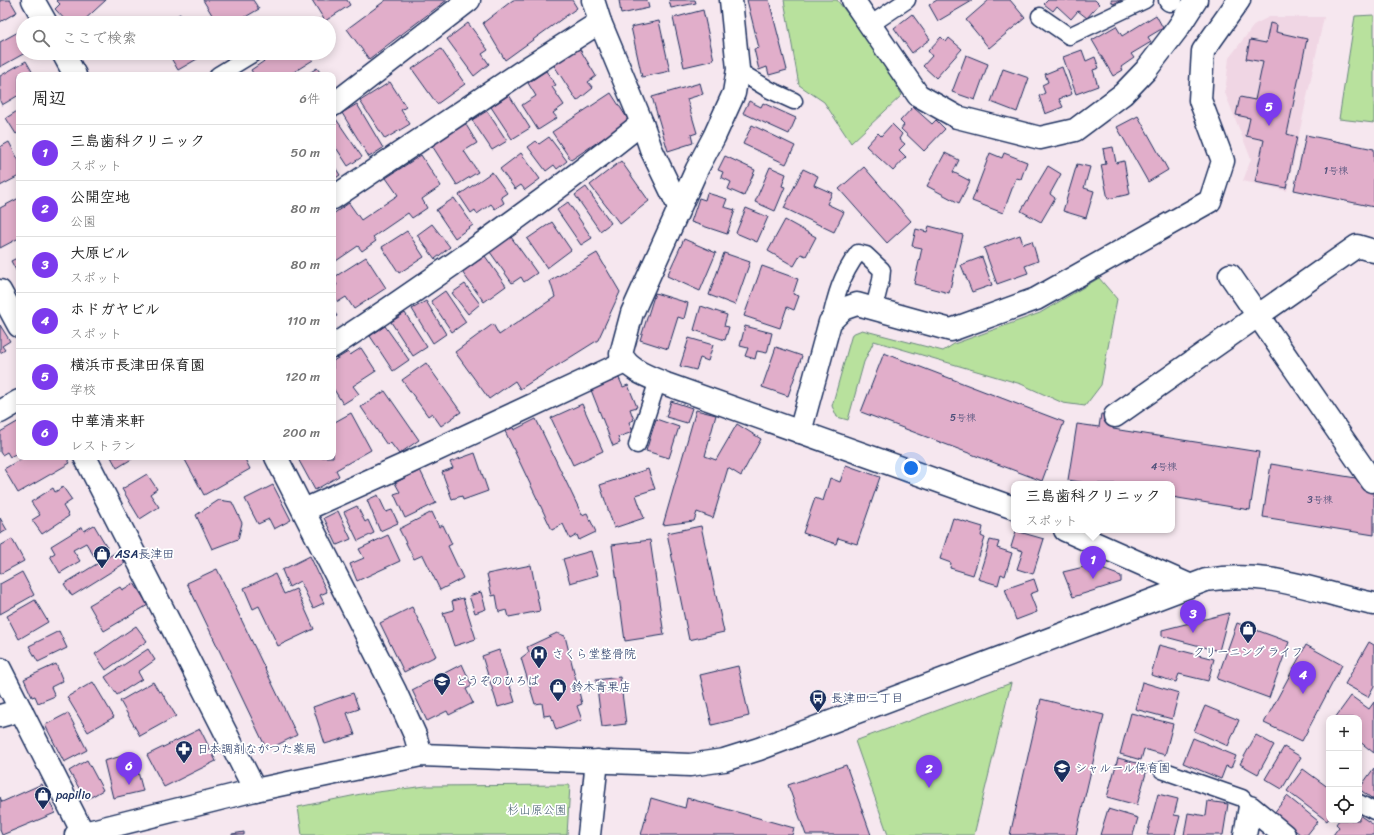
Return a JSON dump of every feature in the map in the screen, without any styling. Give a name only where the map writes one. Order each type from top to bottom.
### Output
[{"type":"street","points":[[32,0],[42,16]]},
{"type":"street","points":[[336,102],[469,0]]},
{"type":"street","points":[[593,0],[600,22],[642,123],[651,149],[679,207]]},
{"type":"street","points":[[731,0],[736,40],[737,75],[734,93],[679,207],[632,313],[621,354],[624,362],[641,373],[658,380],[1011,507]]},
{"type":"street","points":[[853,0],[918,95],[957,117],[1040,138],[1075,130],[1123,94],[1155,58],[1178,28],[1196,0]]},
{"type":"street","points":[[800,432],[830,322],[842,309],[858,304],[951,330],[1036,299],[1210,201],[1223,161],[1200,100],[1203,51],[1239,0]]},
{"type":"street","points":[[336,196],[520,73],[600,22]]},
{"type":"street","points":[[67,60],[73,72]]},
{"type":"street","points":[[336,344],[402,300],[489,238],[642,123]]},
{"type":"street","points":[[1115,416],[1357,246],[1374,251]]},
{"type":"street","points":[[1230,275],[1372,480]]},
{"type":"street","points":[[0,292],[16,321]]},
{"type":"street","points":[[304,510],[624,362]]},
{"type":"street","points":[[0,412],[16,403]]},
{"type":"street","points":[[87,460],[255,790]]},
{"type":"street","points":[[278,460],[395,691],[415,735],[421,755]]},
{"type":"street","points":[[1072,533],[1189,585]]},
{"type":"street","points":[[0,669],[80,834],[255,790],[421,755],[690,765],[724,760],[759,749],[1004,657],[1189,585],[1229,576],[1262,577],[1296,583],[1374,604]]},
{"type":"street","points":[[0,716],[20,710]]},
{"type":"street","points":[[589,835],[597,761]]},
{"type":"street","points":[[1244,835],[1250,807],[1284,835]]},
{"type":"lane","points":[[870,25],[907,0]]},
{"type":"lane","points":[[1040,16],[1069,36],[1145,0]]},
{"type":"lane","points":[[223,72],[243,60]]},
{"type":"lane","points":[[737,75],[745,75],[770,90],[794,101]]},
{"type":"lane","points":[[830,322],[838,289],[846,270],[858,253],[866,255],[882,270],[882,280],[874,308]]},
{"type":"lane","points":[[637,445],[658,380]]},
{"type":"lane","points":[[1162,770],[1242,798],[1250,807]]},
{"type":"lane","points":[[1362,805],[1374,811]]},
{"type":"shaded area","points":[[1269,17],[1324,17],[1287,191],[1243,181],[1251,159],[1225,93],[1229,58],[1255,24]]},
{"type":"green space","points":[[784,0],[837,0],[875,49],[902,95],[851,143],[824,102],[799,85]]},
{"type":"green space","points":[[1374,15],[1374,123],[1339,119],[1355,16]]},
{"type":"green space","points":[[1099,278],[1117,299],[1101,385],[1085,406],[1063,403],[1021,384],[874,341],[864,362],[848,420],[837,417],[832,406],[852,334],[862,330],[943,351],[954,344],[1040,313]]},
{"type":"green space","points":[[1011,683],[974,835],[888,835],[855,741]]},
{"type":"green space","name":"杉山原公園","points":[[570,785],[567,835],[302,835],[298,807],[361,794],[426,786]]},
{"type":"building","points":[[0,0],[10,0],[17,12],[0,22]]},
{"type":"building","points":[[56,0],[106,0],[89,16],[62,16],[55,9],[60,4]]},
{"type":"building","points":[[203,0],[253,0],[259,9],[247,16],[213,16]]},
{"type":"building","points":[[312,0],[347,0],[350,5],[333,16],[322,16]]},
{"type":"building","points":[[386,0],[447,0],[369,59],[347,29]]},
{"type":"building","points":[[513,0],[572,0],[577,8],[505,60],[483,23]]},
{"type":"building","points":[[619,0],[647,0],[649,8],[621,14]]},
{"type":"building","points":[[669,0],[695,0],[696,3],[671,8]]},
{"type":"building","points":[[747,0],[769,0],[787,70],[769,75],[767,67],[759,70],[754,49],[759,48]]},
{"type":"building","points":[[937,0],[972,1],[938,21],[929,5]]},
{"type":"building","points":[[989,0],[1010,0],[1025,18],[989,48],[966,20]]},
{"type":"building","points":[[1048,0],[1095,0],[1099,4],[1087,18],[1078,11],[1071,19],[1057,6],[1053,11],[1044,4]]},
{"type":"building","points":[[1111,0],[1122,0],[1113,4]]},
{"type":"building","points":[[703,10],[714,60],[684,67],[673,18]]},
{"type":"building","points":[[912,14],[930,39],[912,53],[894,28]]},
{"type":"building","points":[[1156,15],[1163,28],[1148,37],[1151,42],[1131,54],[1134,58],[1121,67],[1123,70],[1113,76],[1092,40],[1116,26],[1122,36]]},
{"type":"building","points":[[659,21],[670,71],[642,77],[631,27]]},
{"type":"building","points":[[468,23],[488,50],[482,54],[489,64],[474,76],[447,39]]},
{"type":"building","points":[[1270,23],[1277,25],[1276,32],[1307,39],[1287,134],[1297,137],[1286,188],[1255,182],[1264,140],[1246,136],[1250,118],[1236,115],[1240,97],[1255,100],[1263,62],[1246,59],[1250,40],[1266,43]]},
{"type":"building","points":[[16,33],[16,58],[0,67],[0,42]]},
{"type":"building","points":[[941,37],[946,42],[949,38],[962,49],[936,78],[923,66],[932,56],[928,51]]},
{"type":"building","points":[[578,46],[596,76],[588,82],[593,88],[577,101],[553,64]]},
{"type":"building","points":[[441,49],[465,84],[437,104],[412,69]]},
{"type":"building","points":[[1082,50],[1086,61],[1095,57],[1099,68],[1093,70],[1098,86],[1076,94],[1063,57]]},
{"type":"building","points":[[966,55],[988,64],[975,100],[952,92]]},
{"type":"building","points":[[172,60],[195,60],[178,70]]},
{"type":"building","points":[[266,60],[313,60],[294,72],[252,72],[251,70]]},
{"type":"building","points":[[26,61],[32,72],[16,72],[16,97],[2,105],[0,101],[0,76]]},
{"type":"building","points":[[1062,67],[1072,94],[1059,99],[1063,107],[1045,114],[1039,96],[1045,93],[1042,85],[1048,82],[1045,74]]},
{"type":"building","points":[[317,68],[320,72],[311,72]]},
{"type":"building","points":[[1003,69],[1029,78],[1017,112],[991,102]]},
{"type":"building","points":[[546,71],[556,85],[552,87],[564,105],[553,113],[557,118],[538,130],[522,105],[536,96],[528,83]]},
{"type":"building","points":[[390,82],[406,107],[401,110],[410,124],[385,139],[360,101]]},
{"type":"building","points":[[700,83],[703,94],[687,99],[697,133],[691,135],[693,143],[668,151],[652,97]]},
{"type":"building","points":[[611,93],[629,121],[571,160],[552,132]]},
{"type":"building","points":[[509,95],[530,128],[512,139],[491,107]]},
{"type":"building","points":[[749,101],[761,107],[763,103],[796,118],[789,134],[743,113]]},
{"type":"building","points":[[357,104],[383,148],[369,157],[342,113]]},
{"type":"building","points":[[913,107],[932,124],[936,120],[945,129],[924,151],[901,129],[904,125],[900,121]]},
{"type":"building","points":[[487,111],[507,141],[492,150],[472,120]]},
{"type":"building","points":[[16,112],[16,134],[6,118]]},
{"type":"building","points":[[1138,116],[1168,170],[1148,182],[1117,127]]},
{"type":"building","points":[[336,119],[362,157],[348,166],[336,148]]},
{"type":"building","points":[[465,123],[477,143],[464,151],[478,172],[457,185],[431,144]]},
{"type":"building","points":[[892,124],[902,134],[899,139],[905,144],[899,150],[906,157],[893,171],[866,146],[878,133],[881,136]]},
{"type":"building","points":[[752,125],[795,146],[786,164],[743,144]]},
{"type":"building","points":[[1306,135],[1374,149],[1374,207],[1294,190]]},
{"type":"building","points":[[549,137],[567,161],[557,169],[554,165],[546,171],[528,147],[536,141],[539,144]]},
{"type":"building","points":[[9,142],[16,155],[16,178],[0,186],[0,147]]},
{"type":"building","points":[[1113,147],[1116,163],[1124,161],[1130,194],[1108,199],[1101,165],[1106,164],[1103,149]]},
{"type":"building","points":[[521,153],[540,179],[525,190],[521,185],[515,189],[500,169]]},
{"type":"building","points":[[945,153],[959,160],[953,172],[970,181],[959,203],[927,186]]},
{"type":"building","points":[[990,153],[1002,158],[1004,153],[1027,162],[1021,179],[1016,178],[1003,213],[972,201]]},
{"type":"building","points":[[421,155],[441,186],[422,199],[427,208],[412,218],[408,213],[373,237],[376,241],[362,251],[358,246],[336,261],[336,212],[349,203],[361,220],[398,195],[386,178]]},
{"type":"building","points":[[725,156],[755,170],[744,196],[728,189],[731,182],[721,177],[723,172],[718,170]]},
{"type":"building","points":[[621,161],[649,201],[620,224],[590,185]]},
{"type":"building","points":[[1077,164],[1090,167],[1084,188],[1094,191],[1086,218],[1063,211]]},
{"type":"building","points":[[1048,166],[1061,174],[1050,194],[1055,198],[1041,222],[1021,211]]},
{"type":"building","points":[[770,167],[786,174],[782,186],[785,187],[775,211],[755,202]]},
{"type":"building","points":[[864,167],[911,221],[887,243],[839,189]]},
{"type":"building","points":[[336,169],[340,175],[336,178]]},
{"type":"building","points":[[803,169],[818,176],[814,185],[832,193],[827,204],[844,212],[834,232],[784,208]]},
{"type":"building","points":[[492,172],[507,193],[501,197],[504,203],[495,209],[491,204],[477,214],[475,210],[471,213],[459,195]]},
{"type":"building","points":[[586,187],[611,223],[600,231],[575,195]]},
{"type":"building","points":[[707,193],[727,199],[724,207],[735,210],[727,234],[691,222],[699,198],[705,200]]},
{"type":"building","points":[[454,198],[473,225],[455,238],[436,210]]},
{"type":"building","points":[[16,200],[16,240],[0,248],[0,208]]},
{"type":"building","points":[[568,202],[592,238],[581,245],[557,210]]},
{"type":"building","points":[[746,208],[768,217],[757,242],[736,233]]},
{"type":"building","points":[[785,220],[816,237],[806,256],[801,254],[794,266],[768,251]]},
{"type":"building","points":[[552,222],[571,250],[547,268],[527,239]]},
{"type":"building","points":[[432,224],[450,247],[435,259],[417,235]]},
{"type":"building","points":[[929,226],[963,235],[949,293],[914,284],[922,248],[912,246],[916,229],[927,232]]},
{"type":"building","points":[[407,231],[424,257],[399,273],[382,247]]},
{"type":"building","points":[[1020,235],[1023,244],[1032,241],[1038,261],[1025,266],[1028,273],[997,284],[984,248]]},
{"type":"building","points":[[511,237],[537,273],[524,282],[521,277],[512,283],[490,252]]},
{"type":"building","points":[[684,239],[716,253],[700,291],[667,276]]},
{"type":"building","points":[[597,253],[620,292],[598,340],[520,389],[515,381],[489,399],[455,352],[493,324],[499,335],[555,297],[550,281]]},
{"type":"building","points":[[724,253],[750,262],[735,305],[709,295]]},
{"type":"building","points":[[485,256],[506,286],[484,302],[462,272]]},
{"type":"building","points":[[366,257],[386,288],[354,309],[346,297],[338,302],[336,298],[336,276]]},
{"type":"building","points":[[982,257],[992,285],[972,292],[961,265]]},
{"type":"building","points":[[16,258],[16,270],[11,261]]},
{"type":"building","points":[[762,266],[798,279],[793,294],[799,296],[794,310],[787,307],[780,328],[744,316]]},
{"type":"building","points":[[465,284],[480,304],[468,314],[452,293]]},
{"type":"building","points":[[445,291],[466,322],[452,332],[431,301]]},
{"type":"building","points":[[655,293],[688,303],[684,319],[678,317],[668,349],[640,340]]},
{"type":"building","points":[[426,301],[446,334],[433,343],[412,309]]},
{"type":"building","points":[[701,306],[727,315],[724,326],[729,327],[725,340],[694,330]]},
{"type":"building","points":[[405,313],[427,347],[413,356],[391,322]]},
{"type":"building","points":[[0,325],[10,341],[2,346],[5,350],[0,353]]},
{"type":"building","points":[[385,326],[409,360],[393,371],[370,336]]},
{"type":"building","points":[[745,326],[772,333],[767,353],[757,351],[755,359],[745,356],[748,348],[740,346]]},
{"type":"building","points":[[689,338],[713,345],[708,361],[700,358],[696,370],[680,366]]},
{"type":"building","points":[[776,347],[802,356],[788,396],[762,387]]},
{"type":"building","points":[[361,348],[376,371],[353,386],[359,394],[343,404],[336,393],[336,359],[348,352],[350,355]]},
{"type":"building","points":[[884,353],[1064,422],[1042,481],[861,412]]},
{"type":"building","points":[[426,363],[461,412],[441,426],[432,413],[428,416],[402,380]]},
{"type":"building","points":[[619,378],[623,387],[628,385],[637,407],[630,409],[634,420],[629,422],[633,432],[618,437],[620,443],[613,446],[591,390]]},
{"type":"building","points":[[385,391],[419,440],[399,454],[390,442],[387,445],[361,407]]},
{"type":"building","points":[[671,401],[692,408],[687,423],[666,417]]},
{"type":"building","points":[[582,404],[603,451],[573,465],[551,418]]},
{"type":"building","points":[[696,410],[716,415],[705,456],[716,460],[737,424],[761,439],[741,476],[728,468],[713,518],[697,512],[694,521],[663,525]]},
{"type":"building","points":[[351,413],[371,450],[336,470],[339,476],[315,490],[299,460],[336,460],[336,421]]},
{"type":"building","points":[[1101,414],[1115,416],[1113,429],[1259,452],[1250,510],[1175,498],[1175,481],[1068,480],[1077,424],[1099,427]]},
{"type":"building","points":[[536,419],[582,515],[587,513],[596,532],[579,540],[577,535],[570,539],[563,524],[552,530],[504,429],[512,425],[514,430]]},
{"type":"building","points":[[656,419],[679,427],[669,458],[646,451]]},
{"type":"building","points":[[16,423],[16,454],[10,457],[7,452],[2,455],[0,452],[0,432]]},
{"type":"building","points":[[475,453],[488,491],[463,500],[462,496],[452,499],[442,472],[453,468],[450,462]]},
{"type":"building","points":[[19,460],[68,460],[70,463],[18,493],[4,469]]},
{"type":"building","points":[[113,460],[130,460],[117,468]]},
{"type":"building","points":[[185,460],[246,460],[250,469],[204,495]]},
{"type":"building","points":[[1271,464],[1374,481],[1374,535],[1263,517]]},
{"type":"building","points":[[846,465],[880,477],[857,544],[838,538],[836,544],[803,533],[815,498],[823,501],[830,478],[840,482]]},
{"type":"building","points":[[648,469],[655,489],[636,495],[644,518],[614,528],[600,485]]},
{"type":"building","points":[[420,470],[436,503],[405,518],[394,494],[400,492],[395,483]]},
{"type":"building","points":[[147,474],[157,489],[150,494],[159,507],[140,519],[122,489]]},
{"type":"building","points":[[273,485],[291,520],[274,529],[269,519],[258,524],[245,499]]},
{"type":"building","points":[[63,487],[72,500],[63,506],[69,516],[42,534],[32,520],[40,515],[31,502],[53,488],[55,492]]},
{"type":"building","points":[[378,495],[386,512],[392,510],[398,523],[380,531],[367,500]]},
{"type":"building","points":[[219,500],[232,502],[242,523],[238,539],[212,549],[196,515]]},
{"type":"building","points":[[357,506],[365,522],[368,520],[374,533],[358,541],[344,512]]},
{"type":"building","points":[[338,511],[351,539],[337,545],[324,518]]},
{"type":"building","points":[[432,512],[439,527],[443,525],[452,544],[448,546],[463,578],[440,590],[423,555],[414,559],[399,529]]},
{"type":"building","points":[[0,518],[7,530],[0,534]]},
{"type":"building","points":[[953,518],[983,527],[981,536],[985,538],[973,575],[950,568],[951,563],[940,559]]},
{"type":"building","points":[[94,525],[107,547],[94,556],[86,543],[73,550],[80,561],[60,573],[50,556],[55,553],[51,546],[82,527],[84,531]]},
{"type":"building","points":[[701,526],[724,632],[689,640],[667,533]]},
{"type":"building","points":[[1015,533],[1023,533],[1044,539],[1033,574],[1017,569],[1023,551],[1011,547]]},
{"type":"building","points":[[388,535],[400,561],[357,581],[350,564],[364,558],[359,549]]},
{"type":"building","points":[[12,539],[24,561],[0,574],[0,546]]},
{"type":"building","points":[[650,540],[664,635],[625,641],[612,545]]},
{"type":"building","points":[[990,540],[999,542],[997,548],[1012,553],[1005,576],[1001,574],[998,585],[978,579]]},
{"type":"building","points":[[118,551],[125,563],[72,596],[64,584]]},
{"type":"building","points":[[591,551],[598,575],[570,583],[563,559]]},
{"type":"building","points":[[310,556],[327,592],[320,595],[324,603],[313,608],[300,581],[289,587],[282,570]]},
{"type":"building","points":[[531,565],[540,611],[509,617],[507,610],[499,612],[496,595],[492,596],[487,574]]},
{"type":"building","points":[[1088,566],[1090,573],[1102,569],[1121,576],[1121,582],[1073,597],[1063,572]]},
{"type":"building","points":[[217,569],[297,735],[267,750],[187,583]]},
{"type":"building","points":[[22,572],[34,595],[0,614],[0,584]]},
{"type":"building","points":[[275,574],[284,594],[296,589],[314,629],[278,646],[259,606],[253,609],[244,588]]},
{"type":"building","points":[[1034,579],[1038,591],[1030,594],[1037,612],[1016,620],[1005,589]]},
{"type":"building","points":[[134,583],[148,605],[104,631],[89,605],[120,587],[122,590]]},
{"type":"building","points":[[481,592],[486,609],[475,613],[469,596]]},
{"type":"building","points":[[463,598],[476,639],[454,646],[443,613],[454,610],[452,601]]},
{"type":"building","points":[[35,600],[48,622],[19,639],[7,616]]},
{"type":"building","points":[[412,607],[436,656],[404,672],[380,623]]},
{"type":"building","points":[[1229,613],[1219,651],[1162,636],[1162,630]]},
{"type":"building","points":[[1237,623],[1289,642],[1269,698],[1217,679]]},
{"type":"building","points":[[136,626],[147,641],[106,670],[95,654]]},
{"type":"building","points":[[59,631],[67,648],[38,662],[29,646]]},
{"type":"building","points":[[557,633],[565,636],[582,704],[577,706],[582,720],[556,730],[551,715],[544,716],[542,703],[535,704],[521,658],[529,652],[527,647]]},
{"type":"building","points":[[1369,642],[1374,645],[1374,686],[1368,697],[1345,684]]},
{"type":"building","points":[[1159,645],[1214,659],[1208,681],[1179,674],[1176,682],[1151,675]]},
{"type":"building","points":[[1306,645],[1342,665],[1302,741],[1264,723]]},
{"type":"building","points":[[148,649],[155,660],[138,672],[142,679],[117,695],[105,677]]},
{"type":"building","points":[[499,650],[515,702],[498,707],[482,656]]},
{"type":"building","points":[[56,664],[63,681],[51,687],[55,696],[38,703],[35,696],[32,697],[24,679]]},
{"type":"building","name":"どうぞのひろば","points":[[462,664],[472,686],[466,689],[473,703],[449,715],[447,711],[427,721],[412,690]]},
{"type":"building","points":[[738,666],[749,716],[712,725],[700,675]]},
{"type":"building","points":[[620,677],[626,724],[602,727],[596,680]]},
{"type":"building","points":[[93,682],[114,717],[88,732],[67,697]]},
{"type":"building","points":[[153,682],[159,692],[161,691],[176,716],[140,736],[120,701]]},
{"type":"building","points":[[1142,682],[1179,693],[1172,719],[1135,709]]},
{"type":"building","points":[[353,693],[359,709],[347,713],[355,735],[325,744],[313,707]]},
{"type":"building","points":[[1351,696],[1369,709],[1374,702],[1374,753],[1362,743],[1362,715],[1337,715]]},
{"type":"building","points":[[1041,699],[1104,715],[1076,835],[1010,835]]},
{"type":"building","points":[[1205,706],[1239,720],[1228,746],[1194,731]]},
{"type":"building","points":[[68,713],[87,750],[64,762],[45,725]]},
{"type":"building","points":[[1131,713],[1173,724],[1165,755],[1144,749],[1141,760],[1120,754]]},
{"type":"building","points":[[200,729],[216,761],[164,787],[147,755]]},
{"type":"building","points":[[1256,735],[1274,745],[1258,774],[1240,764]]},
{"type":"building","points":[[1193,738],[1236,756],[1231,768],[1226,766],[1221,779],[1183,763]]},
{"type":"building","points":[[1284,747],[1301,757],[1282,789],[1265,779]]},
{"type":"building","points":[[133,753],[143,791],[113,798],[104,761]]},
{"type":"building","points":[[1118,758],[1148,766],[1137,805],[1107,797]]},
{"type":"building","points":[[87,760],[103,790],[86,800],[69,771]]},
{"type":"building","points":[[846,765],[871,835],[806,835],[788,785]]},
{"type":"building","points":[[1374,768],[1374,800],[1362,791],[1362,785]]},
{"type":"building","points":[[1303,769],[1326,786],[1326,820],[1287,791]]},
{"type":"building","points":[[42,784],[55,813],[2,835],[0,830],[0,797],[2,802]]},
{"type":"building","points":[[1158,794],[1178,799],[1174,815],[1180,816],[1175,835],[1147,835]]},
{"type":"building","points":[[1287,796],[1318,821],[1307,835],[1301,835],[1274,813]]},
{"type":"building","points":[[651,798],[685,808],[687,798],[794,828],[792,835],[641,835]]},
{"type":"building","points":[[1208,801],[1228,804],[1223,835],[1184,835],[1188,813],[1206,816]]},
{"type":"building","points":[[1108,809],[1138,818],[1133,835],[1100,835]]},
{"type":"building","points":[[1362,817],[1374,825],[1374,835],[1333,835],[1339,827],[1336,824],[1362,823]]},
{"type":"building","points":[[244,832],[244,835],[232,835],[232,834]]},
{"type":"place","name":"横浜市長津田保育園","points":[[1269,126]]},
{"type":"place","name":"ASA長津田","points":[[102,569]]},
{"type":"place","name":"三島歯科クリニック","points":[[1093,579]]},
{"type":"place","name":"大原ビル","points":[[1193,633]]},
{"type":"place","name":"クリーニング ライフ","points":[[1248,644]]},
{"type":"place","name":"さくら堂整骨院","points":[[539,669]]},
{"type":"place","name":"ホドガヤビル","points":[[1303,694]]},
{"type":"place","name":"どうぞのひろば","points":[[442,696]]},
{"type":"place","name":"鈴木青果店","points":[[558,702]]},
{"type":"place","name":"長津田三丁目","points":[[818,713]]},
{"type":"place","name":"日本調剤ながつた薬局","points":[[184,764]]},
{"type":"place","name":"シャルール保育園","points":[[1062,783]]},
{"type":"place","name":"中華清来軒","points":[[129,785]]},
{"type":"place","name":"公開空地","points":[[929,788]]},
{"type":"place","name":"papilio","points":[[43,810]]}]
